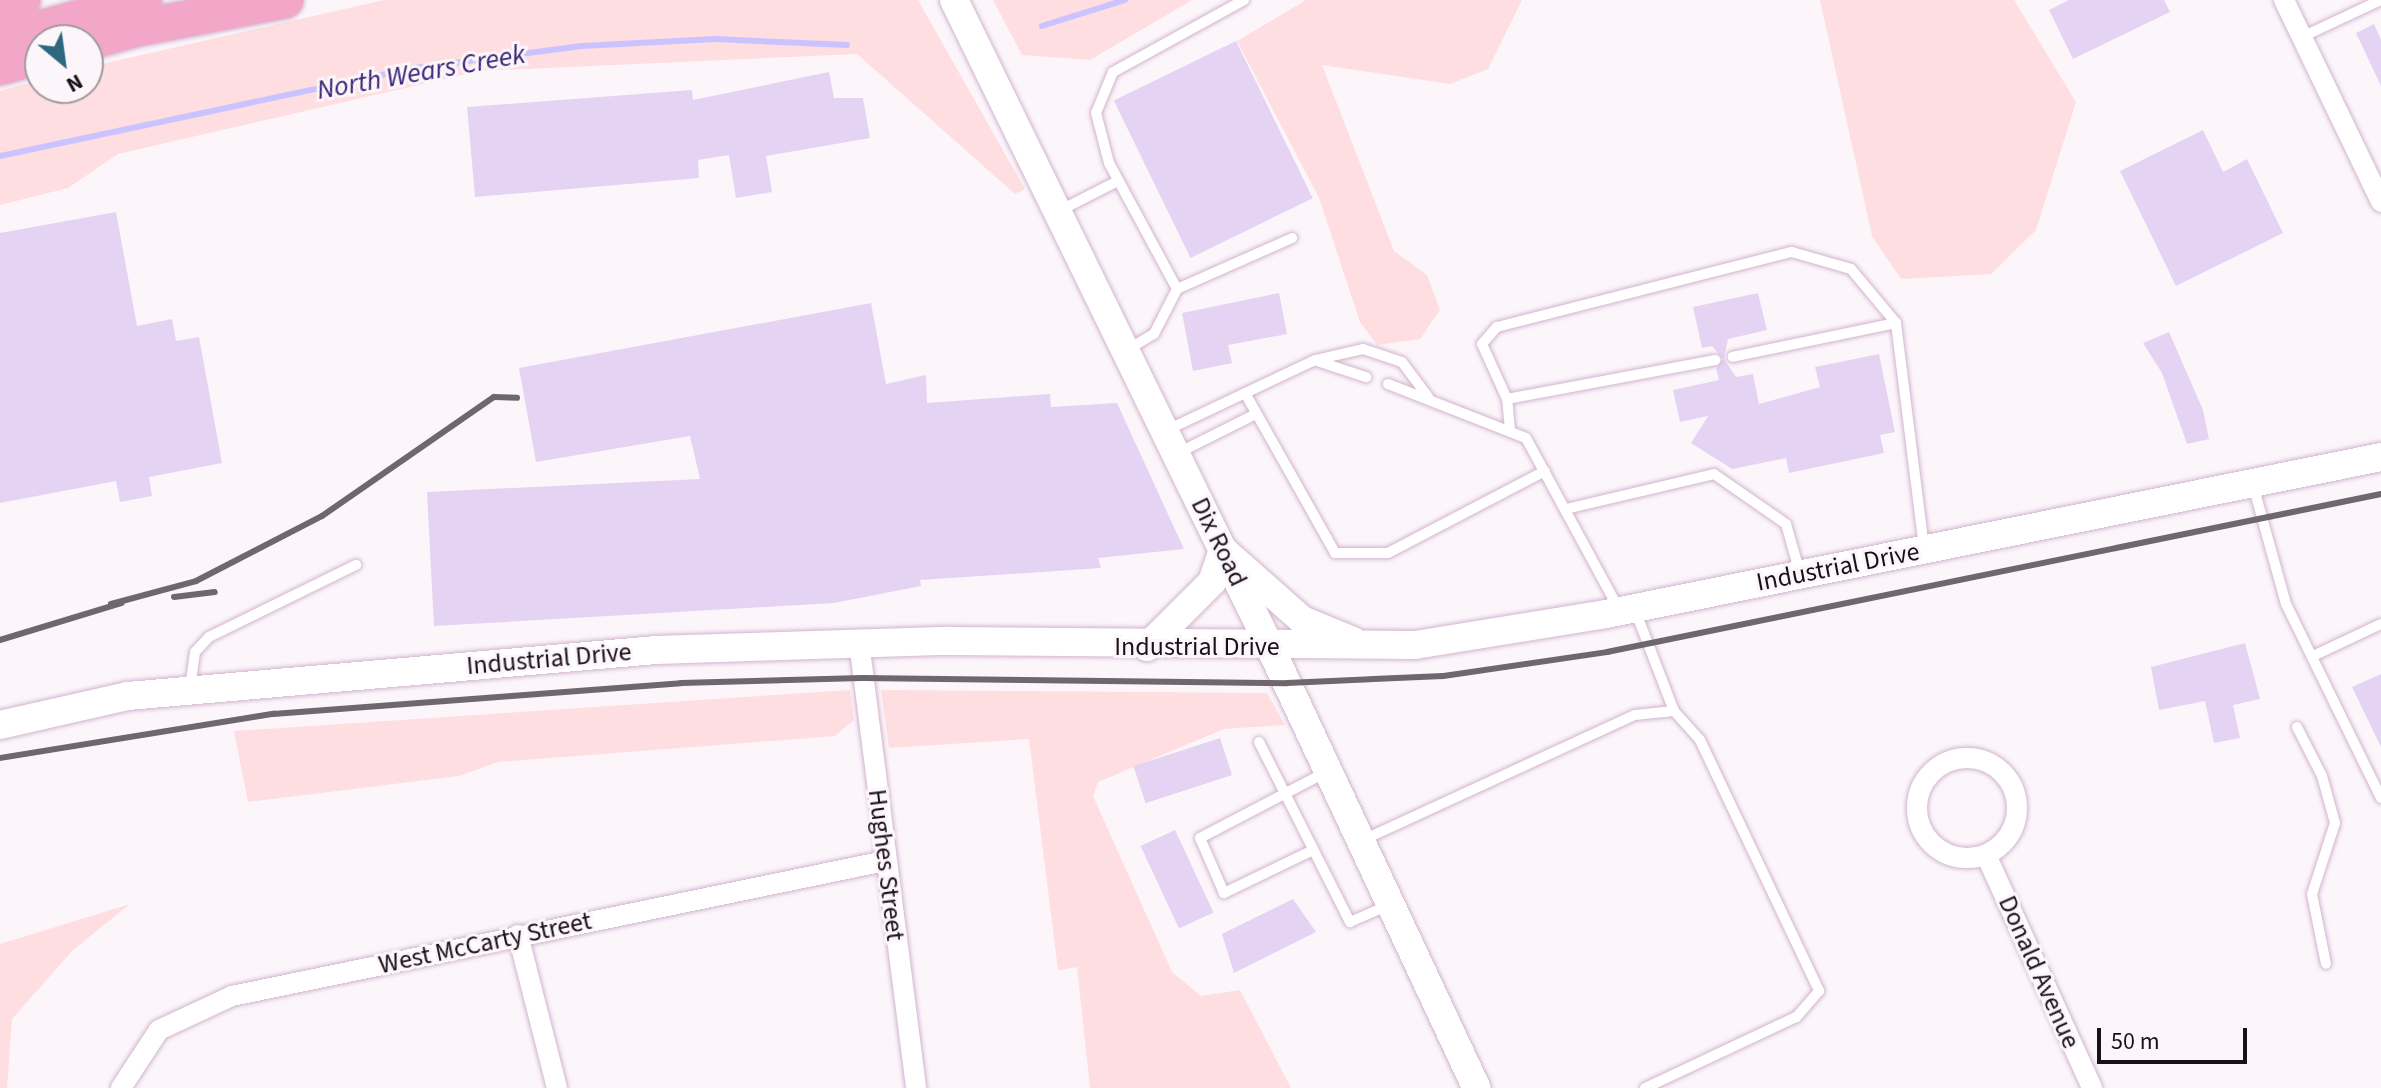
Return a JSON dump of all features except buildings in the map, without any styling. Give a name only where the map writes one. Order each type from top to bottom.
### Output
[{"type":"highway","points":[[0,9],[22,0]]},
{"type":"highway","points":[[0,40],[237,0]]},
{"type":"highway","points":[[104,33],[138,15],[285,0]]},
{"type":"highway","points":[[0,67],[24,60]]},
{"type":"main road","name":"Dix Road","points":[[954,0],[1270,647],[1477,1088]]},
{"type":"main road","name":"Industrial Drive","points":[[0,725],[128,696],[656,650],[859,642],[1147,647],[1415,645],[1628,610],[2381,457]]},
{"type":"main road","points":[[1147,647],[1212,582],[1223,550],[1302,620],[1364,645]]},
{"type":"street","points":[[2284,0],[2381,202]]},
{"type":"street","name":"Hughes Street","points":[[859,642],[916,1088]]},
{"type":"street","points":[[1979,759],[2000,770],[2014,789],[2018,804],[2010,835],[1986,855],[1941,851],[1921,828],[1924,782],[1947,762],[1979,759]]},
{"type":"street","name":"Donald Avenue","points":[[1986,855],[2092,1088]]},
{"type":"street","name":"West McCarty Street","points":[[121,1088],[159,1030],[232,996],[885,861]]},
{"type":"street","points":[[518,935],[557,1088]]},
{"type":"lane","points":[[1177,289],[1118,181],[1096,113],[1113,72],[1244,0]]},
{"type":"lane","points":[[2302,37],[2381,0]]},
{"type":"lane","points":[[1057,211],[1118,181]]},
{"type":"lane","points":[[1126,350],[1154,334],[1177,289],[1292,238]]},
{"type":"lane","points":[[1510,431],[1507,399],[1482,344],[1497,327],[1792,252],[1851,269],[1896,323],[1925,550]]},
{"type":"lane","points":[[1732,357],[1896,323]]},
{"type":"lane","points":[[1171,442],[1245,393],[1315,360],[1363,349],[1402,362],[1429,399]]},
{"type":"lane","points":[[1315,360],[1366,377]]},
{"type":"lane","points":[[1507,399],[1715,360]]},
{"type":"lane","points":[[1388,384],[1526,438],[1628,610],[1674,711],[1700,740],[1819,991],[1796,1017],[1645,1088]]},
{"type":"lane","points":[[1245,393],[1318,532],[1343,555],[1388,553],[1545,471]]},
{"type":"lane","points":[[1171,442],[1256,414]]},
{"type":"lane","points":[[1566,509],[1714,474],[1786,524],[1800,575]]},
{"type":"lane","points":[[2252,483],[2270,561],[2381,798]]},
{"type":"lane","points":[[190,690],[195,652],[209,637],[356,565]]},
{"type":"lane","points":[[2313,656],[2381,624]]},
{"type":"lane","points":[[1361,841],[1635,715],[1674,711]]},
{"type":"lane","points":[[2297,727],[2322,776],[2335,823],[2312,894],[2326,964]]},
{"type":"lane","points":[[1259,742],[1311,851],[1350,922],[1390,904]]},
{"type":"lane","points":[[1311,851],[1224,893],[1200,838],[1328,771]]},
{"type":"shaded area","points":[[384,0],[918,0],[1025,189],[1015,194],[857,54],[479,71],[118,154],[68,188],[0,205],[0,91],[24,84],[24,104],[104,104],[104,63]]},
{"type":"shaded area","points":[[993,0],[1192,0],[1090,60],[1022,55]]},
{"type":"shaded area","points":[[1306,0],[1522,0],[1488,69],[1450,84],[1322,65],[1394,251],[1427,275],[1440,310],[1420,339],[1377,345],[1360,322],[1319,198],[1237,41]]},
{"type":"shaded area","points":[[1820,0],[2014,0],[2076,102],[2036,230],[1991,274],[1901,279],[1872,236]]},
{"type":"shaded area","points":[[850,690],[854,720],[835,736],[498,762],[459,776],[248,802],[234,731]]},
{"type":"shaded area","points":[[881,690],[1267,693],[1285,725],[1224,729],[1098,782],[1093,796],[1172,972],[1201,996],[1240,990],[1291,1088],[1090,1088],[1077,967],[1058,970],[1029,739],[889,748]]},
{"type":"shaded area","points":[[130,904],[73,950],[12,1019],[7,1088],[0,1088],[0,944]]},
{"type":"waterway","name":"North Wears Creek","points":[[1042,26],[1125,0]]},
{"type":"waterway","name":"North Wears Creek","points":[[0,156],[415,68],[582,46],[715,39],[847,45]]},
{"type":"railway","points":[[111,604],[196,581],[322,516],[494,397],[517,398]]},
{"type":"railway","points":[[0,758],[273,714],[681,683],[862,678],[1287,683],[1443,676],[1607,652],[2381,494]]},
{"type":"railway","points":[[174,597],[215,592]]},
{"type":"railway","points":[[0,640],[122,603]]}]
